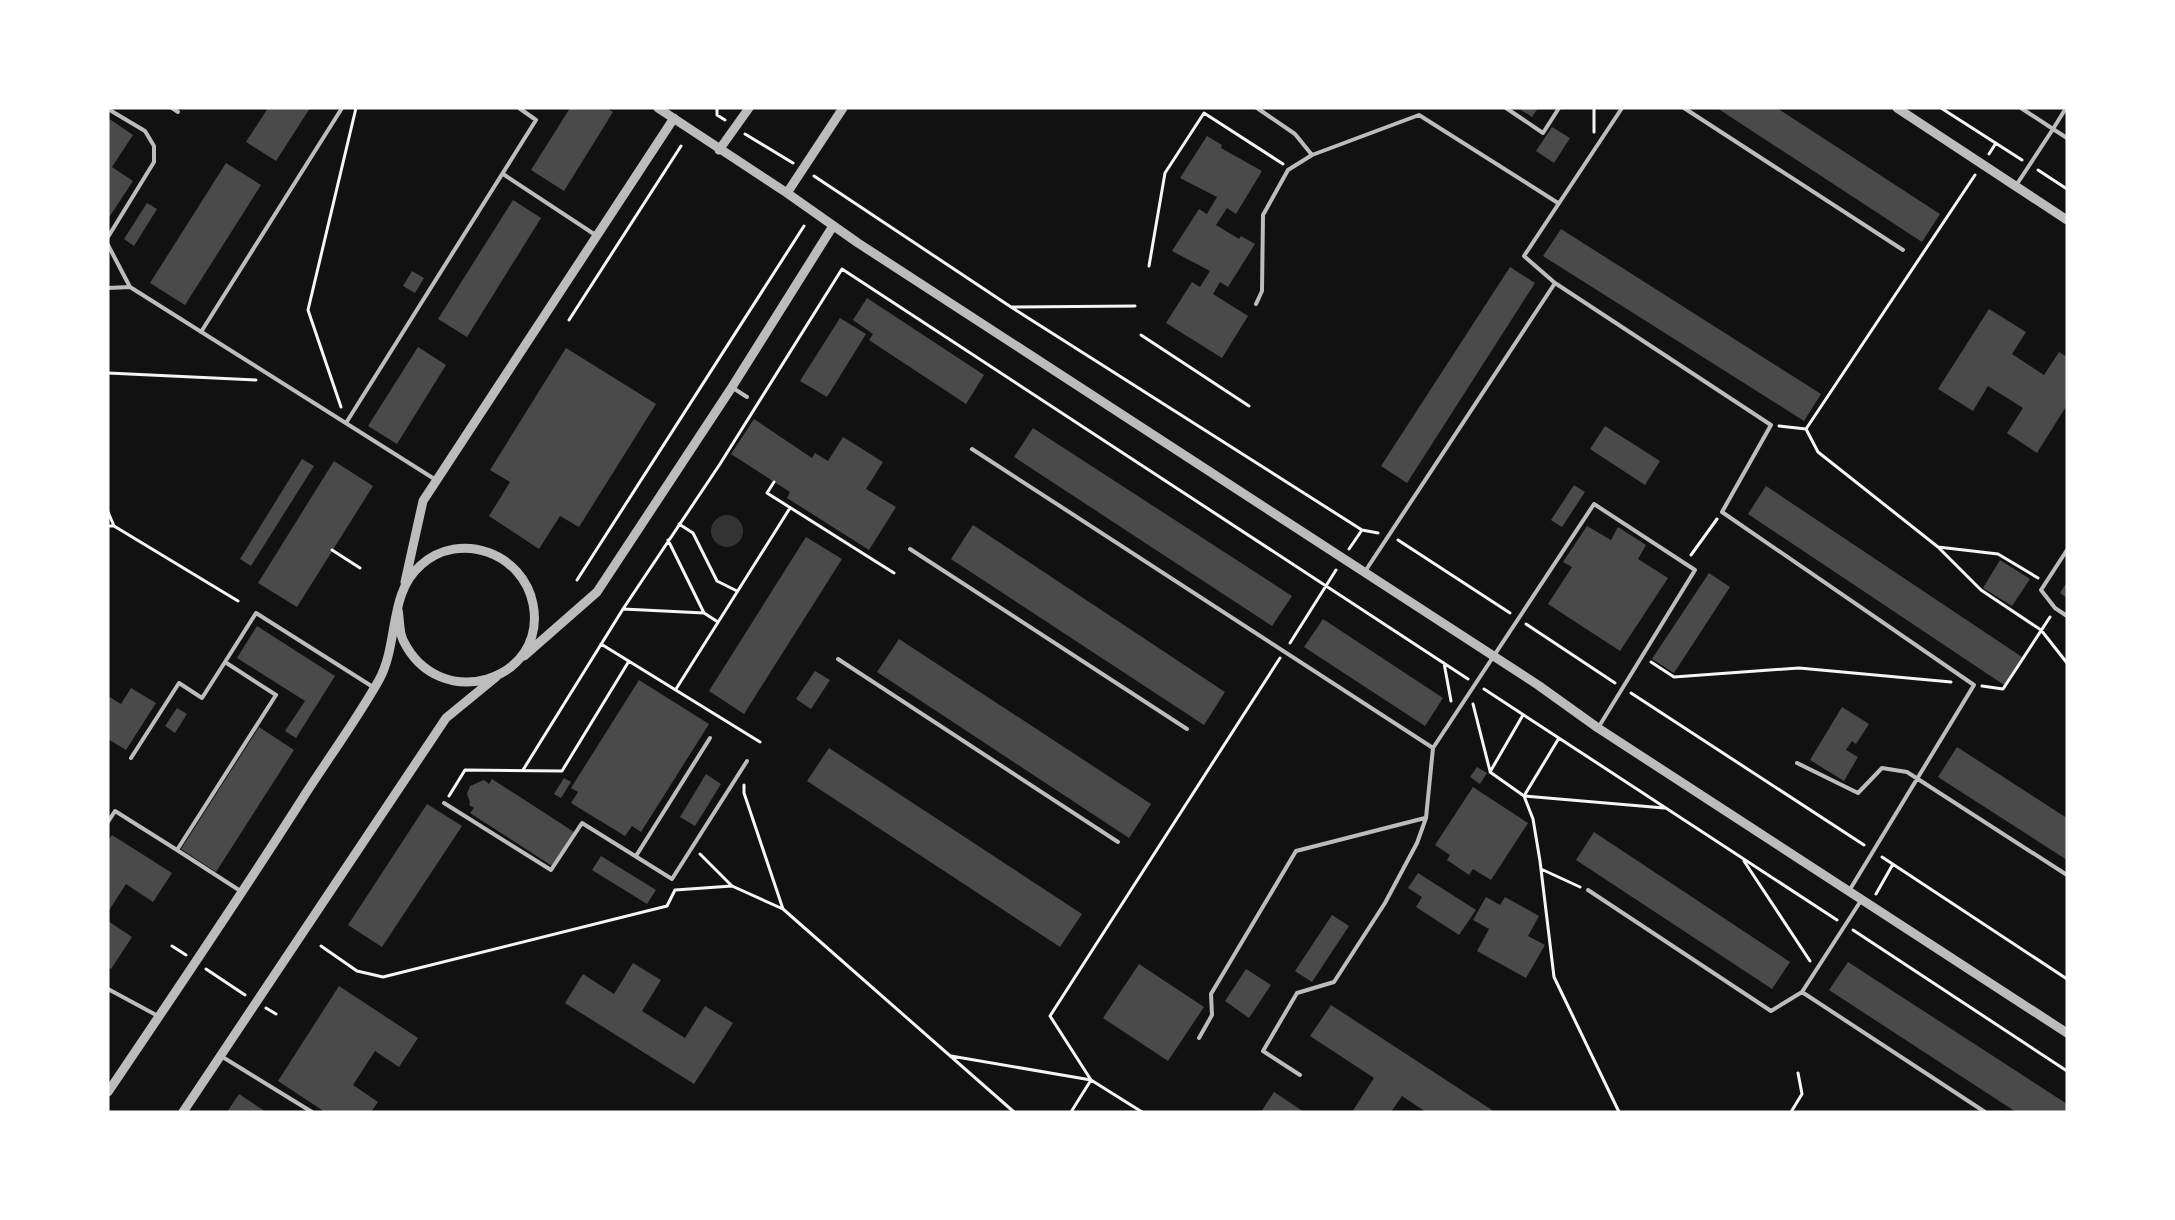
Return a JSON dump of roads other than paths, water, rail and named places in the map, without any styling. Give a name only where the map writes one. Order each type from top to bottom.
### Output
[{"type":"street","points":[[658,108],[833,226],[2067,1033]]},
{"type":"street","points":[[719,150],[749,108]]},
{"type":"street","points":[[787,193],[843,108]]},
{"type":"street","points":[[1897,108],[2067,220]]},
{"type":"street","points":[[108,1092],[243,892],[381,677],[423,501],[674,118]]},
{"type":"street","points":[[183,1112],[446,718],[520,659],[597,592],[732,387],[833,226]]},
{"type":"street","points":[[404,584],[421,565],[438,553],[456,548],[481,549],[505,559],[526,582],[534,605],[532,632],[520,659]]},
{"type":"street","points":[[398,610],[402,638],[417,662],[442,679],[469,683],[498,676]]},
{"type":"lane","points":[[172,108],[178,112]]},
{"type":"lane","points":[[201,332],[342,108]]},
{"type":"lane","points":[[346,423],[536,120],[519,108]]},
{"type":"lane","points":[[1257,108],[1295,134],[1312,155]]},
{"type":"lane","points":[[1506,108],[1543,133],[1559,108]]},
{"type":"lane","points":[[1622,108],[1524,256],[1555,283],[1771,425],[1722,512],[1974,685],[1849,891]]},
{"type":"lane","points":[[1684,108],[1904,250]]},
{"type":"lane","points":[[2021,108],[2067,138]]},
{"type":"lane","points":[[2016,186],[2066,108]]},
{"type":"lane","points":[[108,109],[145,131],[154,146],[154,162],[108,237]]},
{"type":"lane","points":[[1256,304],[1262,291],[1263,215],[1288,170],[1312,155],[1419,115],[1558,203]]},
{"type":"lane","points":[[503,174],[598,237]]},
{"type":"lane","points":[[108,246],[130,287],[437,480]]},
{"type":"lane","points":[[1364,573],[1555,283]]},
{"type":"lane","points":[[108,288],[130,287]]},
{"type":"lane","points":[[732,387],[747,397]]},
{"type":"lane","points":[[972,449],[1433,748]]},
{"type":"lane","points":[[1300,1075],[1263,1051],[1297,993],[1334,982],[1385,903],[1416,843],[1426,818],[1433,748],[1594,504],[1695,570],[1598,728]]},
{"type":"lane","points":[[910,549],[1187,729]]},
{"type":"lane","points":[[2067,550],[2041,590],[2055,608],[2067,616]]},
{"type":"lane","points":[[131,758],[179,684],[202,698],[256,613],[374,688]]},
{"type":"lane","points":[[838,659],[1118,842]]},
{"type":"lane","points":[[177,850],[276,695],[225,662]]},
{"type":"lane","points":[[636,856],[710,738]]},
{"type":"lane","points":[[444,803],[551,870],[582,823],[672,879],[747,761]]},
{"type":"lane","points":[[1797,763],[1858,793],[1882,768],[1906,772],[2067,875]]},
{"type":"lane","points":[[108,822],[115,811],[243,892]]},
{"type":"lane","points":[[1199,1038],[1212,1015],[1212,994],[1296,851],[1426,818]]},
{"type":"lane","points":[[1588,890],[1771,1011],[1802,992],[1862,899]]},
{"type":"lane","points":[[108,989],[159,1016]]},
{"type":"lane","points":[[1802,992],[1985,1112]]},
{"type":"lane","points":[[221,1056],[312,1112]]}]
